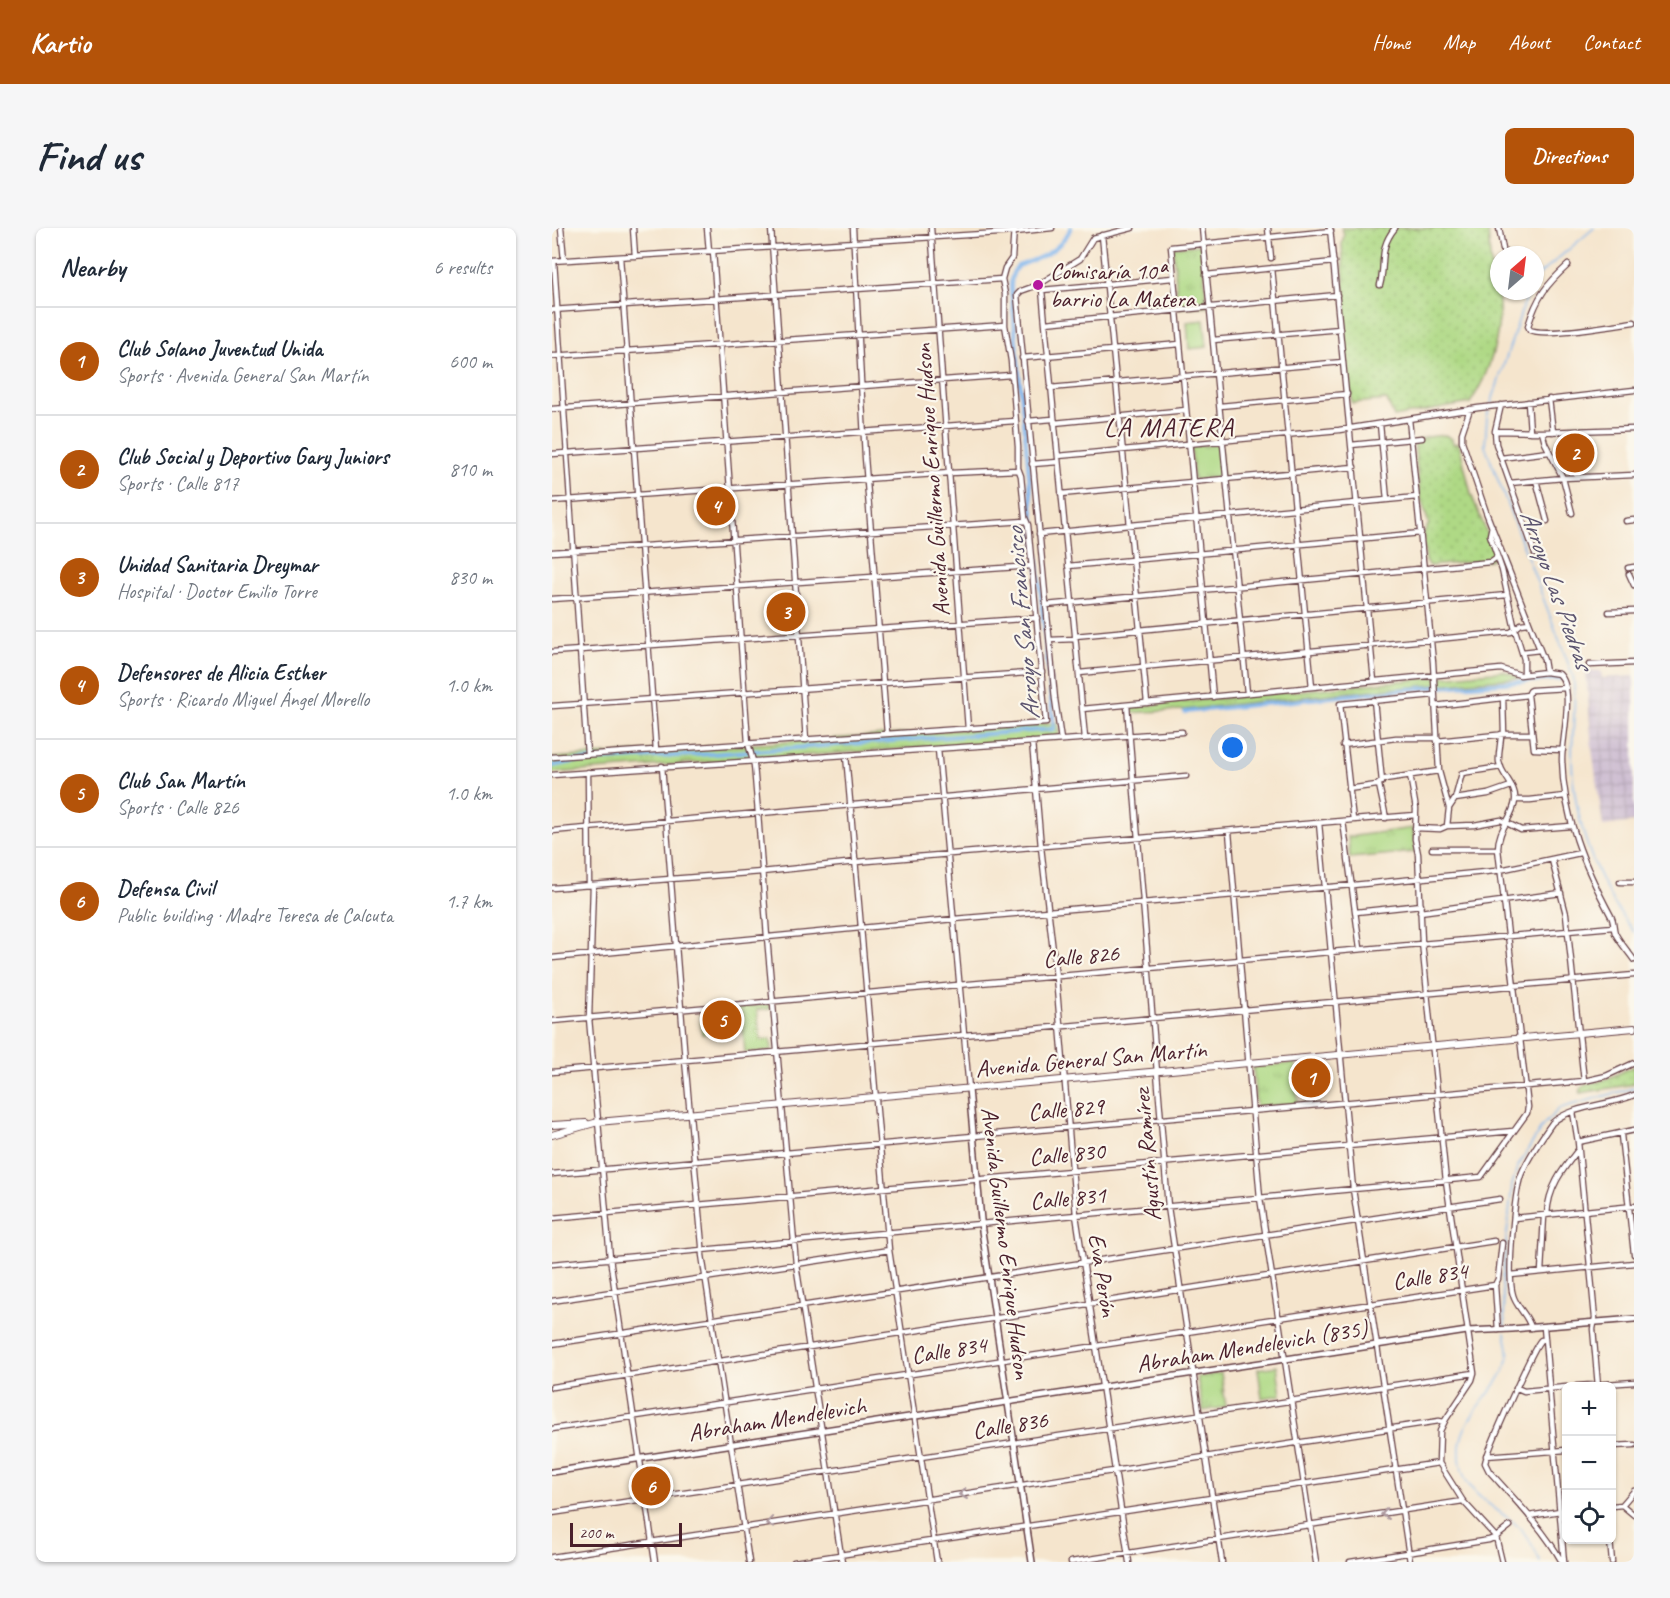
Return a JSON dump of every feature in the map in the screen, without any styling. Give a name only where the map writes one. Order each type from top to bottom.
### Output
[{"type":"main road","name":"Avenida General San Martín","points":[[552,1135],[598,1122],[1634,1028]]},
{"type":"main road","points":[[552,1125],[598,1122]]},
{"type":"street","points":[[561,228],[564,260]]},
{"type":"street","points":[[633,228],[635,256]]},
{"type":"street","points":[[707,228],[717,298],[748,743],[753,761],[758,813],[796,1264],[842,1562]]},
{"type":"street","points":[[771,228],[780,392],[806,740]]},
{"type":"street","points":[[853,228],[867,478],[887,734]]},
{"type":"street","name":"Avenida Guillermo Enrique Hudson","points":[[931,228],[968,729]]},
{"type":"street","points":[[587,754],[564,408],[554,310],[553,261],[932,238],[1052,228]]},
{"type":"street","points":[[1040,287],[1080,260],[1091,239],[1132,228]]},
{"type":"street","points":[[1202,228],[1247,693]]},
{"type":"street","points":[[1268,228],[1271,258]]},
{"type":"street","points":[[1380,285],[1383,250],[1387,238],[1395,228]]},
{"type":"street","points":[[1499,228],[1502,246]]},
{"type":"street","points":[[1213,697],[1170,249],[1173,245],[1330,229],[1374,681]]},
{"type":"street","points":[[552,757],[1046,723],[1028,525],[1025,520],[1021,476],[1018,470],[1011,361],[1005,326],[1005,294],[1002,279],[1005,268],[1012,258],[1015,230]]},
{"type":"street","points":[[1102,235],[1147,703]]},
{"type":"street","points":[[620,257],[656,750]]},
{"type":"street","points":[[1206,275],[1334,262]]},
{"type":"street","points":[[1568,265],[1548,283],[1539,296],[1528,326],[1530,330],[1536,332],[1634,322]]},
{"type":"street","points":[[1272,268],[1312,687]]},
{"type":"street","points":[[1061,740],[1017,295],[1021,291],[1040,287],[1173,278]]},
{"type":"street","points":[[554,310],[1002,279]]},
{"type":"street","points":[[1040,287],[1085,738]]},
{"type":"street","points":[[1045,323],[1337,295]]},
{"type":"street","points":[[552,356],[1005,326]]},
{"type":"street","points":[[1213,340],[1340,329]]},
{"type":"street","points":[[1022,358],[1180,344]]},
{"type":"street","points":[[1050,388],[1343,362]]},
{"type":"street","points":[[552,409],[1011,375]]},
{"type":"street","points":[[1032,464],[1123,451],[1350,429],[1470,409],[1634,390]]},
{"type":"street","points":[[1220,406],[1347,394]]},
{"type":"street","points":[[1550,399],[1553,432]]},
{"type":"street","points":[[1528,402],[1530,432]]},
{"type":"street","points":[[1501,405],[1495,431],[1496,444],[1535,554]]},
{"type":"street","points":[[1470,409],[1462,433],[1462,441],[1540,650],[1546,672]]},
{"type":"street","points":[[1028,421],[1054,421],[1186,410]]},
{"type":"street","points":[[1409,419],[1431,640],[1439,771],[1449,808],[1447,826]]},
{"type":"street","points":[[552,454],[1015,421]]},
{"type":"street","points":[[1380,424],[1387,500]]},
{"type":"street","points":[[1495,431],[1553,432],[1634,429]]},
{"type":"street","points":[[1542,432],[1549,452],[1563,478],[1572,513]]},
{"type":"street","points":[[1351,445],[1422,438]]},
{"type":"street","points":[[1501,458],[1549,452]]},
{"type":"street","points":[[1061,494],[1353,467]]},
{"type":"street","points":[[552,501],[867,478],[1018,470]]},
{"type":"street","points":[[1510,483],[1634,475]]},
{"type":"street","points":[[1536,480],[1546,520]]},
{"type":"street","points":[[1039,534],[1417,497]]},
{"type":"street","points":[[552,552],[1025,520]]},
{"type":"street","points":[[1626,521],[1634,520]]},
{"type":"street","points":[[1492,526],[1490,533],[1522,652],[1524,674]]},
{"type":"street","points":[[1068,566],[1421,533]]},
{"type":"street","points":[[1046,605],[1486,562],[1497,557]]},
{"type":"street","points":[[552,599],[1032,566]]},
{"type":"street","points":[[1629,574],[1634,585]]},
{"type":"street","points":[[1505,585],[1513,582]]},
{"type":"street","points":[[1050,640],[1507,595]]},
{"type":"street","points":[[1609,612],[1634,611]]},
{"type":"street","points":[[552,652],[1037,618]]},
{"type":"street","points":[[1079,673],[1431,640],[1515,630],[1521,624],[1529,623]]},
{"type":"street","points":[[1522,652],[1540,650]]},
{"type":"street","points":[[1589,665],[1634,663]]},
{"type":"street","points":[[1082,709],[1501,669],[1524,674],[1546,672],[1561,675],[1566,688],[1563,750],[1566,796],[1571,826],[1580,853],[1612,919],[1618,938],[1634,960]]},
{"type":"street","points":[[552,706],[1042,672]]},
{"type":"street","points":[[1563,750],[1536,749],[1528,695],[1533,690],[1566,688]]},
{"type":"street","points":[[1353,820],[1340,704],[1434,693]]},
{"type":"street","points":[[1435,706],[1528,695]]},
{"type":"street","points":[[1503,698],[1505,721],[1499,758],[1515,800],[1502,829],[1498,849],[1506,902],[1528,1110],[1513,1131]]},
{"type":"street","points":[[1374,700],[1379,739],[1380,783],[1386,818]]},
{"type":"street","name":"Agustín Ramírez","points":[[1127,705],[1168,1207],[1222,1562]]},
{"type":"street","points":[[552,775],[1182,732]]},
{"type":"street","points":[[1343,745],[1379,739],[1436,740],[1503,734],[1532,734]]},
{"type":"street","name":"Eva Perón","points":[[1032,742],[1056,976],[1076,1215],[1129,1562]]},
{"type":"street","name":"Avenida Guillermo Enrique Hudson","points":[[938,748],[981,1224],[1032,1562]]},
{"type":"street","points":[[846,755],[887,1233],[937,1562]]},
{"type":"street","points":[[663,766],[685,1060],[705,1278],[749,1562]]},
{"type":"street","points":[[1449,808],[1455,799],[1463,771],[1501,767]]},
{"type":"street","points":[[1348,789],[1380,783],[1385,779],[1439,771]]},
{"type":"street","points":[[588,772],[591,885],[589,1018],[610,1258],[655,1562]]},
{"type":"street","points":[[1410,775],[1416,815],[1422,942],[1446,1181],[1474,1373],[1472,1380],[1444,1422],[1439,1437],[1439,1463],[1463,1501],[1496,1537],[1502,1562]]},
{"type":"street","points":[[552,831],[1186,776]]},
{"type":"street","points":[[1455,799],[1488,794],[1511,786]]},
{"type":"street","points":[[1515,800],[1566,796]]},
{"type":"street","points":[[552,888],[1416,815]]},
{"type":"street","points":[[1415,828],[1440,829],[1447,826],[1474,825],[1494,820],[1506,821],[1521,830],[1571,826]]},
{"type":"street","points":[[1343,821],[1360,948]]},
{"type":"street","points":[[1319,823],[1353,1189],[1410,1562]]},
{"type":"street","points":[[1229,832],[1260,1198],[1316,1562]]},
{"type":"street","points":[[1432,849],[1498,849]]},
{"type":"street","points":[[552,958],[1501,870],[1580,853]]},
{"type":"street","points":[[1552,860],[1568,930],[1584,1082]]},
{"type":"street","points":[[1620,882],[1634,882]]},
{"type":"street","points":[[1420,912],[1561,893]]},
{"type":"street","points":[[1356,912],[1420,905]]},
{"type":"street","name":"Calle 826","points":[[552,1021],[960,986],[1422,942],[1613,927]]},
{"type":"street","points":[[552,1072],[1634,975]]},
{"type":"street","name":"Calle 829","points":[[552,1174],[1584,1082],[1606,1076],[1634,1063]]},
{"type":"street","points":[[1531,1328],[1514,1298],[1511,1275],[1519,1180],[1528,1160],[1552,1123],[1563,1115],[1634,1095]]},
{"type":"street","points":[[1573,1112],[1585,1212],[1598,1382]]},
{"type":"street","points":[[1578,1142],[1621,1135],[1634,1130]]},
{"type":"street","name":"Calle 830","points":[[552,1218],[1513,1131]]},
{"type":"street","name":"Calle 831","points":[[552,1264],[1479,1177],[1513,1131]]},
{"type":"street","points":[[1621,1135],[1631,1207],[1634,1254]]},
{"type":"street","points":[[1541,1272],[1547,1205],[1555,1182],[1578,1150]]},
{"type":"street","points":[[552,1344],[1500,1199]]},
{"type":"street","points":[[1514,1218],[1631,1207]]},
{"type":"street","points":[[552,1387],[1494,1241]]},
{"type":"street","points":[[1502,1243],[1495,1285],[1499,1330],[1634,1319]]},
{"type":"street","points":[[552,1301],[889,1250]]},
{"type":"street","points":[[1511,1275],[1634,1263]]},
{"type":"street","name":"Calle 834","points":[[552,1429],[1495,1285]]},
{"type":"street","points":[[1544,1327],[1563,1562]]},
{"type":"street","name":"Abraham Mendelevich (835)","points":[[1009,1402],[1467,1331],[1499,1330]]},
{"type":"street","points":[[1545,1339],[1539,1343],[1517,1388],[1486,1456],[1486,1466],[1563,1562]]},
{"type":"street","name":"Calle 836","points":[[552,1513],[1474,1373]]},
{"type":"street","points":[[1616,1384],[1634,1382]]},
{"type":"street","points":[[1517,1388],[1524,1391],[1562,1388]]},
{"type":"street","name":"Abraham Mendelevich","points":[[552,1472],[1009,1402]]},
{"type":"street","points":[[552,1557],[1205,1456],[1444,1422]]},
{"type":"street","points":[[1616,1446],[1634,1444]]},
{"type":"street","points":[[1486,1456],[1562,1450]]},
{"type":"street","points":[[794,1562],[1439,1463]]},
{"type":"street","points":[[1616,1506],[1622,1505],[1634,1491]]},
{"type":"street","points":[[1071,1562],[1463,1501]]},
{"type":"street","points":[[1622,1505],[1634,1515]]},
{"type":"street","points":[[1528,1516],[1560,1511]]},
{"type":"street","points":[[1350,1562],[1489,1540],[1510,1526]]},
{"type":"street","points":[[1610,1544],[1612,1562]]},
{"type":"shaded area","points":[[1586,671],[1601,671],[1602,678],[1634,676],[1634,822],[1603,826],[1592,749]]},
{"type":"green space","points":[[1341,228],[1488,228],[1490,300],[1499,300],[1498,328],[1488,368],[1470,403],[1394,417],[1387,400],[1352,403],[1345,340],[1342,244],[1344,234]]},
{"type":"green space","points":[[1201,245],[1207,306],[1178,308],[1173,247]]},
{"type":"green space","points":[[1204,320],[1207,347],[1189,349],[1187,322]]},
{"type":"green space","points":[[1445,435],[1452,439],[1453,444],[1459,443],[1471,494],[1494,551],[1490,560],[1430,566],[1426,561],[1423,534],[1429,524],[1420,496],[1414,442],[1427,437]]},
{"type":"green space","points":[[1588,438],[1595,459],[1562,468],[1554,446]]},
{"type":"green space","points":[[1220,444],[1223,477],[1194,480],[1191,447]]},
{"type":"green space","points":[[1503,671],[1518,676],[1518,678],[1341,693],[1183,710],[1129,713],[1129,709],[1133,707]]},
{"type":"green space","points":[[1058,723],[1059,736],[1056,738],[552,773],[552,758]]},
{"type":"green space","points":[[1413,828],[1415,852],[1350,858],[1348,837]]},
{"type":"green space","points":[[770,1004],[770,1009],[757,1010],[761,1040],[771,1039],[772,1051],[745,1053],[741,1007]]},
{"type":"green space","points":[[741,1007],[743,1030],[702,1034],[700,1011]]},
{"type":"green space","points":[[1295,1063],[1298,1104],[1256,1107],[1253,1067]]},
{"type":"green space","points":[[1634,1066],[1634,1084],[1580,1093],[1582,1086],[1607,1079]]},
{"type":"green space","points":[[1324,1067],[1326,1088],[1298,1090],[1297,1069]]},
{"type":"green space","points":[[1277,1366],[1281,1395],[1262,1398],[1258,1369]]},
{"type":"green space","points":[[1221,1373],[1226,1407],[1203,1411],[1197,1377]]},
{"type":"waterway","name":"Arroyo San Francisco","points":[[552,766],[577,761],[711,754],[1054,729],[1011,283],[1018,266],[1042,257],[1055,248],[1067,236],[1071,228]]},
{"type":"waterway","name":"Arroyo Las Piedras","points":[[1544,270],[1594,228]]},
{"type":"waterway","name":"Arroyo Las Piedras","points":[[1491,404],[1525,300]]},
{"type":"waterway","name":"Arroyo Las Piedras","points":[[1489,409],[1485,446],[1573,676],[1573,781],[1582,828],[1608,893],[1634,932]]},
{"type":"waterway","points":[[1185,712],[1409,689],[1560,679]]},
{"type":"waterway","name":"Arroyo Las Piedras","points":[[1505,1328],[1502,1282],[1512,1185],[1517,1168],[1543,1125],[1560,1108],[1634,1088]]},
{"type":"waterway","name":"Arroyo Las Piedras","points":[[1505,1333],[1508,1360],[1494,1387],[1467,1423],[1460,1452],[1462,1470],[1465,1479],[1476,1493],[1521,1530],[1532,1545],[1540,1562]]},
{"type":"place","name":"Comisaría 10ª barrio La Matera","points":[[1038,285]]},
{"type":"place","name":"Club Social y Deportivo Gary Juniors","points":[[1575,453]]},
{"type":"place","name":"Defensores de Alicia Esther","points":[[716,506]]},
{"type":"place","name":"Unidad Sanitaria Dreymar","points":[[786,612]]},
{"type":"place","name":"Club San Martín","points":[[722,1020]]},
{"type":"place","name":"Club Solano Juventud Unida","points":[[1311,1078]]},
{"type":"place","name":"Defensa Civil","points":[[651,1486]]},
{"type":"district","name":"LA MATERA","points":[[1169,427]]}]
